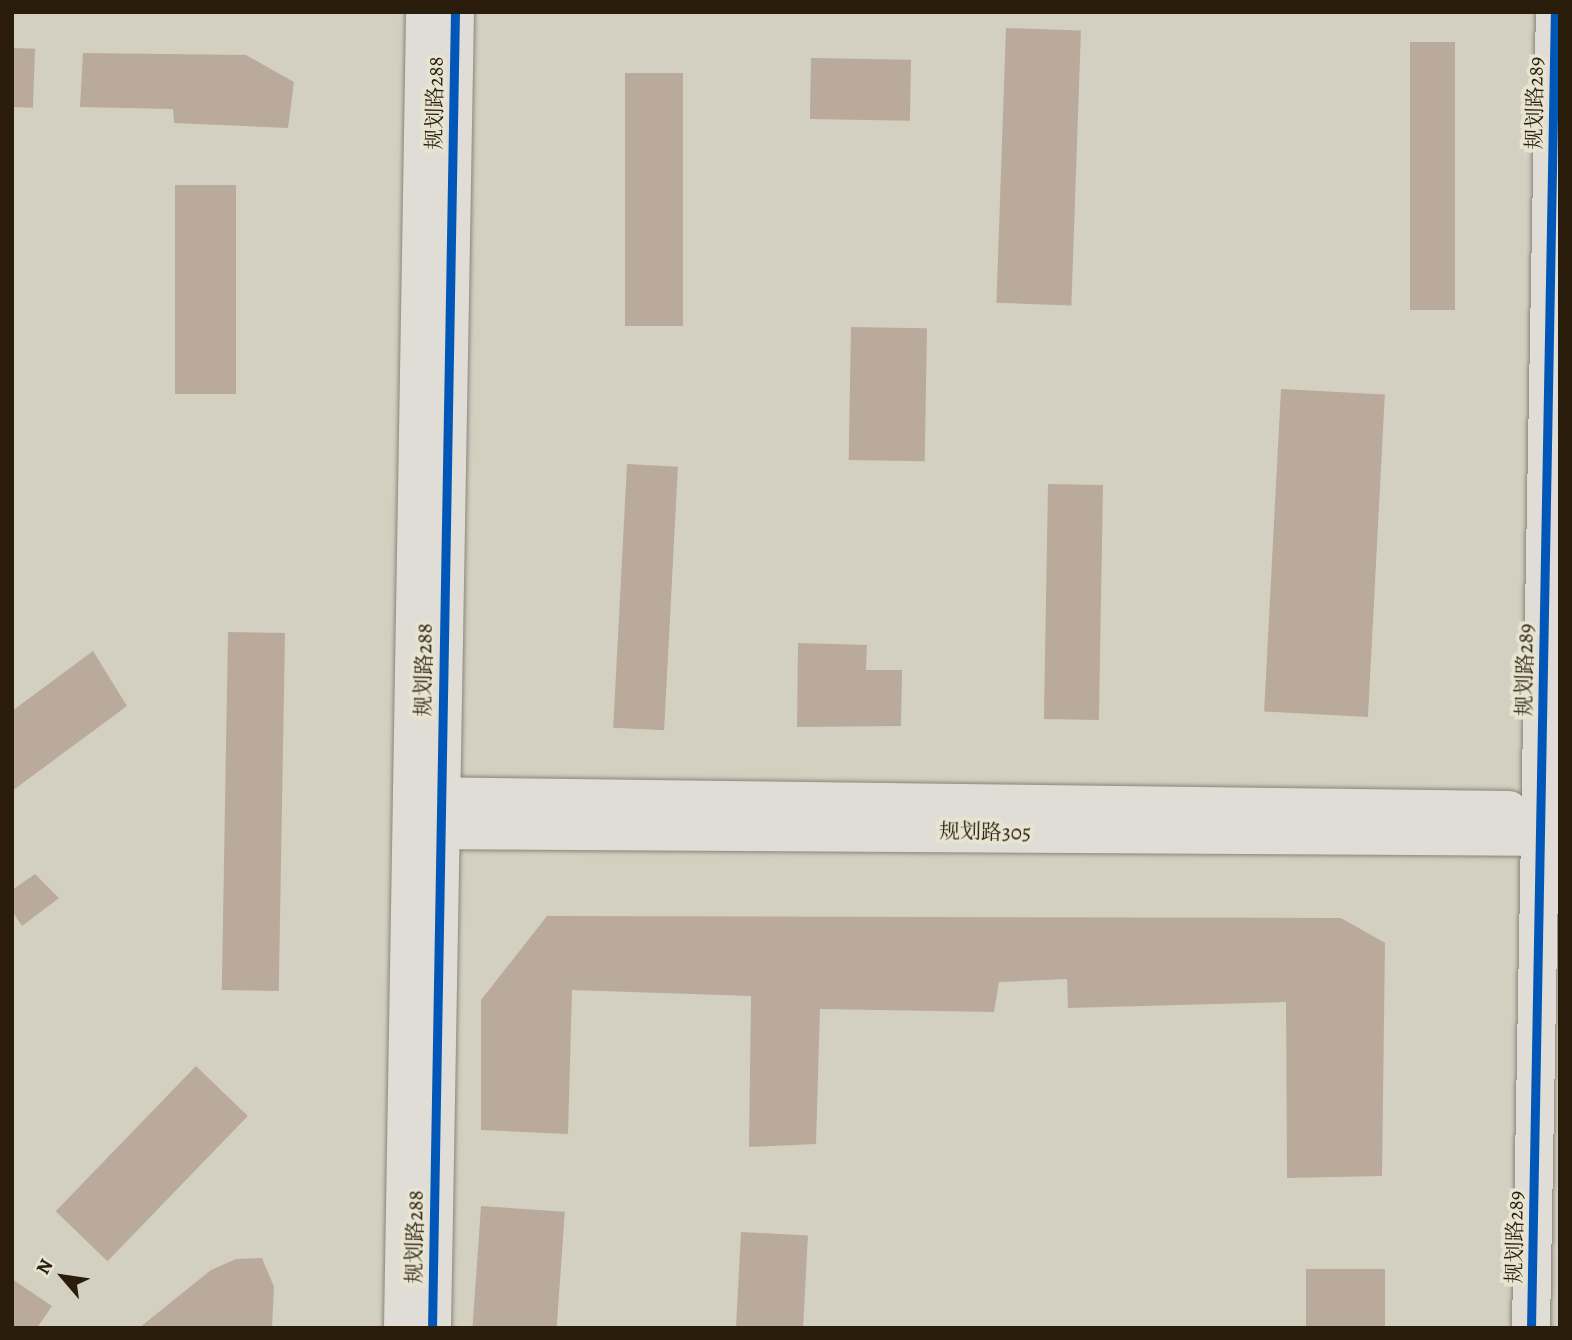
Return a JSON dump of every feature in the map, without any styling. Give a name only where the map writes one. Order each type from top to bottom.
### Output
[{"type":"street","name":"规划路288","points":[[425,12],[425,813],[432,1328]]},
{"type":"street","name":"规划路288","points":[[403,1328],[454,12]]},
{"type":"street","name":"规划路289","points":[[1531,1328],[1550,824],[1555,12]]},
{"type":"street","name":"规划路305","points":[[425,813],[1550,824]]},
{"type":"building","points":[[1006,28],[1081,31],[1071,305],[996,303]]},
{"type":"building","points":[[1410,42],[1455,42],[1455,310],[1410,310]]},
{"type":"building","points":[[12,48],[35,49],[33,108],[12,107]]},
{"type":"building","points":[[83,53],[246,55],[294,82],[288,128],[174,123],[173,109],[80,107]]},
{"type":"building","points":[[811,58],[911,60],[910,121],[810,119]]},
{"type":"building","points":[[625,73],[683,73],[683,326],[625,326]]},
{"type":"building","points":[[175,185],[236,185],[236,394],[175,394]]},
{"type":"building","points":[[851,327],[927,328],[925,461],[849,460]]},
{"type":"building","points":[[1281,389],[1385,394],[1368,717],[1264,712]]},
{"type":"building","points":[[627,464],[678,467],[664,730],[613,728]]},
{"type":"building","points":[[1048,484],[1103,485],[1099,720],[1044,719]]},
{"type":"building","points":[[228,632],[285,633],[279,991],[222,990]]},
{"type":"building","points":[[798,643],[867,645],[866,670],[902,670],[901,726],[797,727]]},
{"type":"building","points":[[93,651],[127,706],[12,791],[12,711]]},
{"type":"building","points":[[35,874],[59,898],[22,926],[12,911],[12,890]]},
{"type":"building","points":[[547,916],[1341,918],[1385,943],[1382,1176],[1287,1178],[1286,1002],[1068,1008],[1067,979],[999,982],[994,1012],[820,1009],[816,1144],[749,1147],[751,996],[572,990],[568,1134],[481,1130],[481,1000]]},
{"type":"building","points":[[196,1066],[248,1116],[107,1261],[56,1211]]},
{"type":"building","points":[[481,1206],[565,1212],[557,1328],[472,1328]]},
{"type":"building","points":[[741,1232],[808,1236],[803,1328],[736,1328]]},
{"type":"building","points":[[262,1258],[274,1287],[272,1328],[139,1328],[211,1270],[236,1259]]},
{"type":"building","points":[[1306,1269],[1385,1269],[1385,1328],[1306,1328]]},
{"type":"building","points":[[12,1279],[52,1306],[37,1328],[12,1328]]},
{"type":"cycle path","points":[[432,1328],[455,12]]},
{"type":"cycle path","points":[[1531,1328],[1555,12]]}]
